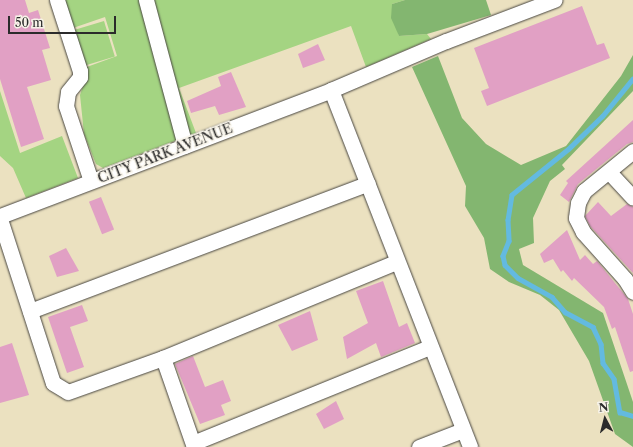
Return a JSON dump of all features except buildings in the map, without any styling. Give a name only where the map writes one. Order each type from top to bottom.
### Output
[{"type":"street","points":[[57,0],[80,71],[80,77],[68,92],[66,106],[92,181]]},
{"type":"street","points":[[146,0],[185,146]]},
{"type":"street","name":"CITY PARK AVENUE","points":[[0,217],[331,90],[446,41],[554,0]]},
{"type":"street","points":[[331,90],[368,183],[396,262],[470,447]]},
{"type":"street","points":[[633,151],[582,195],[577,207],[577,222],[628,282],[633,292]]},
{"type":"street","points":[[609,172],[633,198]]},
{"type":"street","points":[[30,310],[368,183]]},
{"type":"street","points":[[0,217],[53,383],[68,392],[163,358],[396,262]]},
{"type":"street","points":[[163,358],[194,445],[430,347]]},
{"type":"street","points":[[419,447],[462,430]]},
{"type":"green space","points":[[64,0],[405,0],[392,4],[399,36],[427,34],[431,39],[366,67],[351,26],[179,88],[196,133],[103,168],[96,164],[84,134],[80,95],[84,83],[84,68],[117,56],[105,17],[73,28]]},
{"type":"green space","points":[[405,0],[486,0],[491,15],[427,34],[399,36],[391,18],[392,4]]},
{"type":"green space","points":[[104,21],[115,56],[84,66],[73,30]]},
{"type":"green space","points":[[633,55],[633,91],[562,165],[565,169],[550,181],[533,218],[534,243],[519,249],[523,265],[603,313],[633,402],[633,447],[615,434],[589,361],[559,310],[540,295],[509,282],[490,269],[484,238],[465,206],[466,186],[412,67],[438,56],[462,118],[486,144],[521,165],[566,146],[621,76]]},
{"type":"green space","points":[[0,91],[20,153],[62,136],[78,178],[26,198],[13,168],[0,156]]},
{"type":"waterway","points":[[633,79],[603,116],[569,149],[512,195],[508,220],[509,241],[503,256],[505,265],[518,278],[552,297],[565,312],[593,327],[601,344],[603,363],[614,379],[620,412],[633,416]]}]
